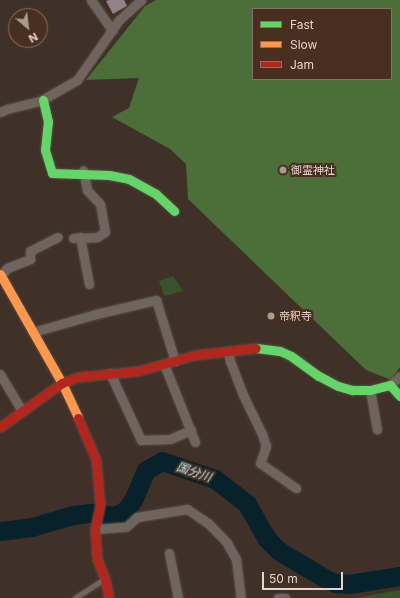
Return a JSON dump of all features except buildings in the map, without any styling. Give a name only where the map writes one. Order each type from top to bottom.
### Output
[{"type":"street","points":[[90,0],[112,30]]},
{"type":"street","points":[[0,112],[42,100],[77,80],[119,20],[141,0]]},
{"type":"street","points":[[42,100],[48,121],[45,150],[52,173],[83,171],[122,177],[137,182],[156,194],[174,211]]},
{"type":"street","points":[[83,171],[87,190],[100,204],[105,232],[97,237],[77,238],[89,284]]},
{"type":"street","points":[[58,237],[30,251],[30,259],[7,268],[1,274],[3,285],[33,332],[62,383],[96,460],[100,505],[96,525],[97,559],[105,579],[109,598]]},
{"type":"street","points":[[33,332],[96,314],[156,300],[175,361]]},
{"type":"street","points":[[0,427],[62,383],[78,377],[138,370],[195,355],[255,348],[280,351],[291,356],[319,376],[338,386],[352,390],[370,390],[390,385],[400,376]]},
{"type":"street","points":[[228,351],[230,361],[243,395],[266,446],[260,463],[296,488]]},
{"type":"street","points":[[164,364],[195,442]]},
{"type":"street","points":[[110,373],[141,440],[170,439],[191,430]]},
{"type":"street","points":[[0,374],[22,411]]},
{"type":"street","points":[[390,385],[400,396]]},
{"type":"street","points":[[370,390],[377,429]]},
{"type":"street","points":[[96,525],[126,527],[137,517],[187,509],[208,523],[227,543],[236,559],[241,598]]},
{"type":"street","points":[[170,552],[178,598]]},
{"type":"street","points":[[278,598],[285,598]]},
{"type":"lane","points":[[75,598],[105,579]]},
{"type":"green space","points":[[156,0],[400,0],[400,367],[391,380],[366,370],[188,199],[186,164],[170,149],[112,117],[129,108],[139,78],[86,80],[145,6]]},
{"type":"green space","points":[[173,276],[183,291],[164,296],[159,281]]},
{"type":"green space","points":[[400,590],[400,598],[355,598]]},
{"type":"waterway","name":"国分川","points":[[0,531],[32,527],[73,515],[90,513],[114,516],[119,514],[127,509],[134,498],[146,470],[162,461],[215,479],[247,504],[267,539],[279,551],[326,579],[336,583],[349,584],[400,576]]},
{"type":"traffic: fast","points":[[43,100],[48,121],[45,150],[52,173],[109,175],[129,179],[156,194],[174,211]]},
{"type":"traffic: fast","points":[[256,348],[280,351],[291,356],[319,376],[338,386],[352,390],[370,390],[390,385],[400,396]]},
{"type":"traffic: slow","points":[[0,274],[62,383],[78,418]]},
{"type":"traffic: jam","points":[[0,427],[62,383],[78,377],[138,371],[195,355],[256,348]]},
{"type":"traffic: jam","points":[[78,418],[96,460],[100,505],[95,529],[97,559],[105,579],[109,598]]},
{"type":"place","name":"御霊神社","points":[[283,170]]},
{"type":"place","name":"帝釈寺","points":[[271,316]]}]
